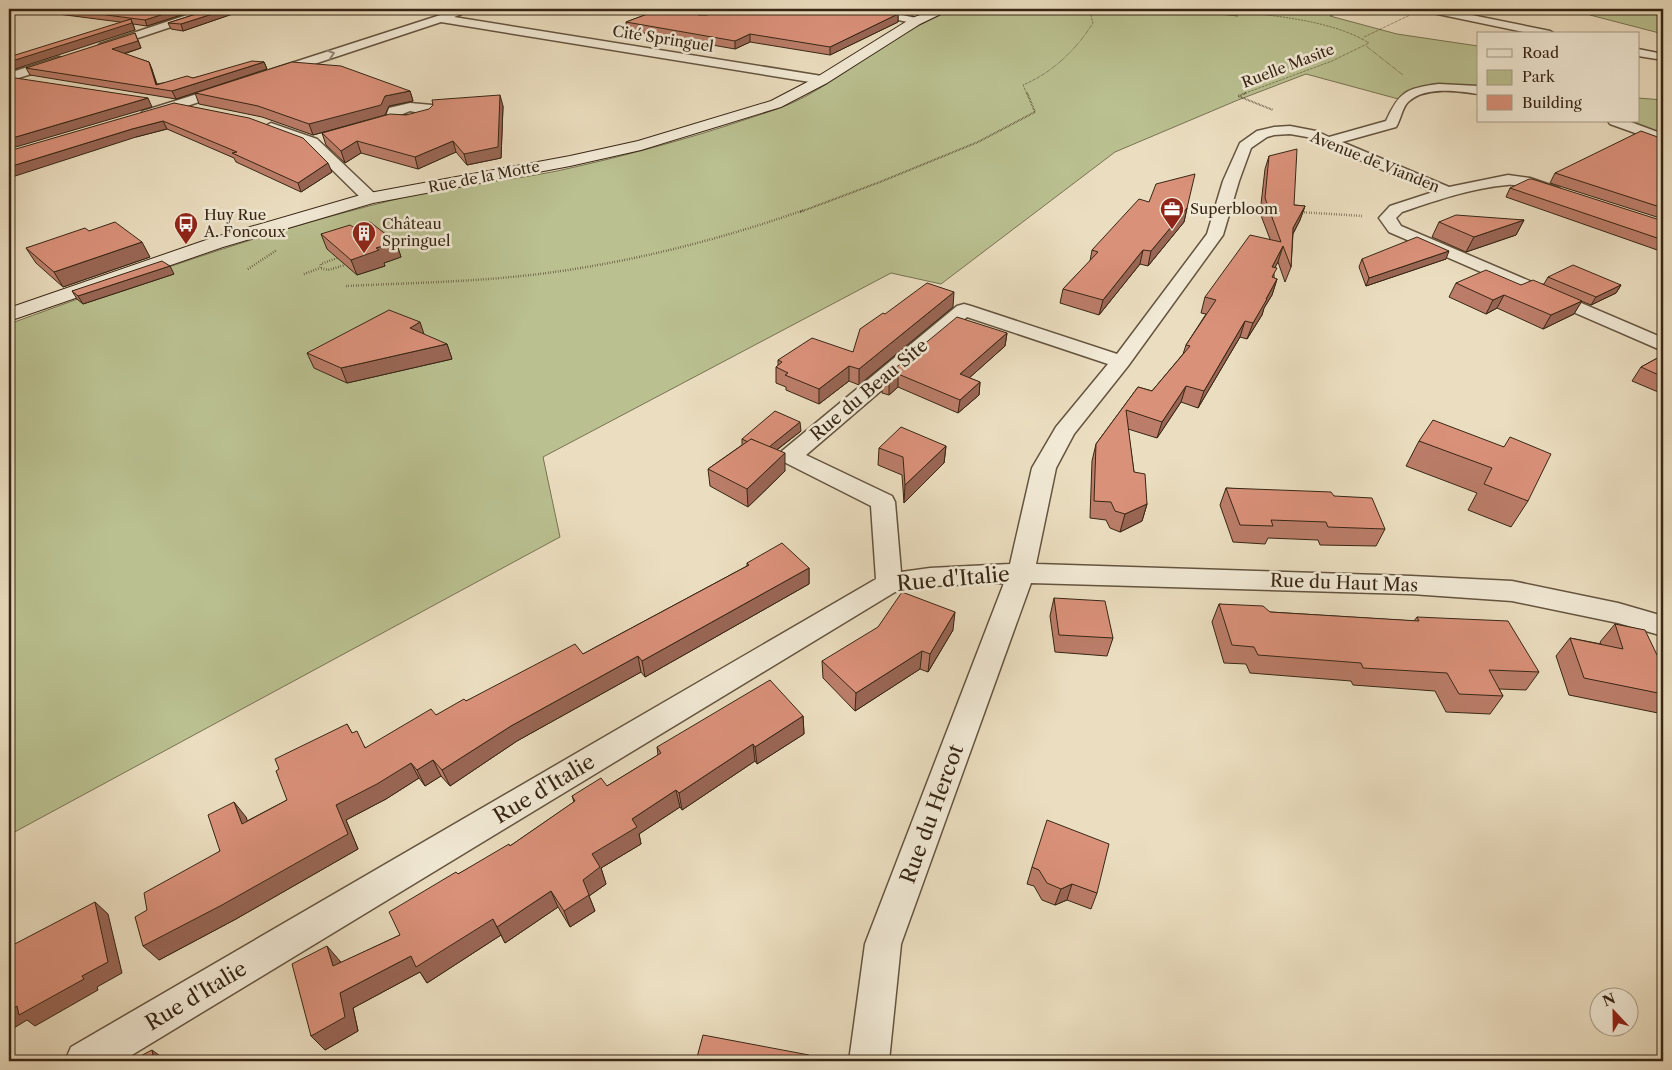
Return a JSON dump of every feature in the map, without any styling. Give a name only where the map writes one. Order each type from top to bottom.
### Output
[{"type":"street","points":[[94,49],[216,9]]},
{"type":"street","points":[[258,79],[469,9]]},
{"type":"street","points":[[864,9],[916,21]]},
{"type":"street","name":"Rue de la Motte","points":[[9,315],[216,242],[370,198],[640,145],[776,104],[822,80],[916,21],[945,9]]},
{"type":"street","points":[[1428,9],[1540,32]]},
{"type":"street","name":"Cité Springuel","points":[[441,18],[822,80]]},
{"type":"street","points":[[1640,52],[1663,57]]},
{"type":"street","points":[[9,78],[75,55]]},
{"type":"street","points":[[9,78],[40,83]]},
{"type":"street","points":[[130,119],[240,84]]},
{"type":"street","points":[[1330,141],[1391,124],[1402,100],[1415,91],[1477,90]]},
{"type":"street","points":[[148,100],[204,111]]},
{"type":"street","points":[[374,124],[392,118]]},
{"type":"street","points":[[257,122],[312,142],[370,198]]},
{"type":"street","points":[[1618,122],[1663,139]]},
{"type":"street","name":"Avenue de Vianden","points":[[1021,573],[1044,468],[1064,432],[1120,362],[1215,235],[1230,181],[1245,146],[1262,134],[1274,131],[1290,130],[1311,134],[1448,192]]},
{"type":"street","points":[[312,142],[330,136]]},
{"type":"street","points":[[1448,192],[1508,180],[1530,183],[1568,195]]},
{"type":"street","name":"Avenue de Vianden","points":[[1387,218],[1396,209],[1448,192]]},
{"type":"street","points":[[1387,218],[1395,229],[1663,345]]},
{"type":"street","name":"Rue du Beau Site","points":[[889,584],[883,502],[790,456],[964,310],[1120,362]]},
{"type":"street","name":"Rue d'Italie","points":[[85,1061],[889,584],[930,577],[1021,573]]},
{"type":"street","name":"Rue du Haut Mas","points":[[1021,573],[1295,580],[1512,591],[1618,613],[1663,626]]},
{"type":"street","name":"Rue du Hercot","points":[[869,1061],[883,944],[1021,573]]},
{"type":"path","points":[[552,9],[585,14],[600,9]]},
{"type":"path","points":[[346,286],[496,278],[590,266],[679,246],[774,219],[878,184],[1021,121],[1035,112],[1023,85],[1034,81],[1070,54],[1093,23],[1090,12],[1086,9]]},
{"type":"path","name":"Ruelle Masite","points":[[1196,9],[1315,23],[1364,37]]},
{"type":"path","points":[[1414,13],[1364,37],[1370,43],[1366,46],[1421,90]]},
{"type":"path","name":"Ruelle Masite","points":[[1274,131],[1266,120],[1275,111],[1238,96],[1332,61],[1366,46]]},
{"type":"path","points":[[1224,208],[1272,211]]},
{"type":"path","points":[[1291,212],[1387,218]]},
{"type":"path","points":[[320,268],[321,264],[337,258]]},
{"type":"path","points":[[304,274],[320,268],[328,270],[345,265]]},
{"type":"green space","points":[[956,9],[1171,9],[1238,16],[1188,9],[1325,9],[1340,12],[1330,16],[1397,34],[1477,46],[1477,90],[1421,89],[1402,100],[1306,74],[1238,100],[1115,152],[941,284],[891,273],[543,457],[560,537],[9,835],[9,324],[199,257],[295,226],[413,195],[581,166],[724,127],[801,99],[899,37],[936,17]]},
{"type":"green space","points":[[1612,9],[1663,9],[1663,34],[1590,15]]},
{"type":"green space","points":[[1640,98],[1663,100],[1663,139],[1618,122],[1640,122]]},
{"type":"building","points":[[60,9],[179,9],[145,20]]},
{"type":"building","points":[[212,9],[228,9],[181,24],[168,23]]},
{"type":"building","points":[[661,9],[699,9],[696,12],[698,15],[707,15],[721,9],[873,9],[898,14],[830,47],[750,34],[735,41],[626,22]]},
{"type":"building","points":[[131,19],[132,23],[9,62],[9,57]]},
{"type":"building","points":[[135,33],[138,41],[112,49],[149,62],[156,85],[187,76],[193,78],[252,61],[264,62],[172,91],[26,68]]},
{"type":"building","points":[[292,62],[341,66],[410,91],[385,96],[381,105],[309,124],[258,106],[195,93]]},
{"type":"building","points":[[9,77],[148,98],[9,139]]},
{"type":"building","points":[[500,95],[498,147],[464,154],[453,141],[415,157],[357,141],[341,151],[322,133],[390,114],[406,115],[429,109],[433,105],[432,100]]},
{"type":"building","points":[[174,103],[249,118],[303,138],[328,163],[298,183],[232,153],[237,152],[163,121],[9,167],[9,151]]},
{"type":"building","points":[[1641,131],[1663,139],[1663,208],[1555,173]]},
{"type":"building","points":[[1297,149],[1294,205],[1305,206],[1293,228],[1291,267],[1283,246],[1272,267],[1277,268],[1272,277],[1277,279],[1267,299],[1253,323],[1245,321],[1204,391],[1186,386],[1162,422],[1126,410],[1134,472],[1145,474],[1147,504],[1125,514],[1115,511],[1111,502],[1094,501],[1096,444],[1138,387],[1152,391],[1190,346],[1186,345],[1216,300],[1205,297],[1250,235],[1281,242],[1265,198],[1269,156]]},
{"type":"building","points":[[1195,174],[1187,208],[1151,251],[1143,250],[1103,300],[1063,289],[1098,252],[1092,250],[1139,199],[1149,202],[1156,184]]},
{"type":"building","points":[[1529,179],[1663,221],[1663,240],[1510,188]]},
{"type":"building","points":[[1456,215],[1524,220],[1474,237],[1439,222]]},
{"type":"building","points":[[115,222],[142,242],[54,272],[26,248],[85,228],[89,231]]},
{"type":"building","points":[[370,222],[396,242],[376,248],[379,250],[351,260],[321,234],[350,225],[353,227]]},
{"type":"building","points":[[1417,237],[1449,251],[1369,278],[1362,259]]},
{"type":"building","points":[[162,261],[170,266],[78,296],[72,291]]},
{"type":"building","points":[[1573,265],[1621,285],[1596,297],[1548,277]]},
{"type":"building","points":[[1486,270],[1521,285],[1533,280],[1582,301],[1551,315],[1504,295],[1493,300],[1456,283]]},
{"type":"building","points":[[927,283],[954,292],[859,369],[849,366],[819,389],[785,375],[788,373],[776,367],[782,362],[778,360],[812,338],[853,352],[860,329],[883,313],[885,314]]},
{"type":"building","points":[[389,310],[420,322],[410,328],[447,344],[341,368],[307,353]]},
{"type":"building","points":[[957,317],[1007,333],[960,374],[980,382],[960,400],[898,374],[889,382],[882,379]]},
{"type":"building","points":[[1663,355],[1663,377],[1641,367]]},
{"type":"building","points":[[775,411],[800,422],[769,447],[751,439],[748,442],[742,439]]},
{"type":"building","points":[[1433,420],[1504,447],[1510,437],[1551,454],[1528,501],[1484,484],[1492,468],[1419,441]]},
{"type":"building","points":[[901,427],[946,446],[905,485],[903,457],[879,448]]},
{"type":"building","points":[[751,439],[785,453],[747,489],[708,469]]},
{"type":"building","points":[[1226,488],[1331,492],[1334,496],[1372,498],[1385,529],[1328,527],[1326,522],[1271,520],[1273,526],[1240,525]]},
{"type":"building","points":[[782,543],[809,568],[642,661],[638,656],[511,726],[442,770],[433,760],[417,770],[411,763],[377,784],[336,805],[348,834],[222,905],[143,946],[135,917],[147,910],[144,893],[220,851],[208,815],[234,802],[242,824],[287,800],[276,771],[279,769],[275,759],[347,724],[352,733],[357,731],[365,748],[431,709],[436,715],[464,699],[466,701],[575,644],[583,654],[749,565],[747,563]]},
{"type":"building","points":[[902,592],[955,612],[930,654],[922,651],[856,693],[822,661],[878,627]]},
{"type":"building","points":[[1054,598],[1105,601],[1113,638],[1059,635]]},
{"type":"building","points":[[1219,604],[1263,606],[1270,612],[1419,621],[1417,617],[1508,621],[1539,672],[1489,670],[1503,696],[1459,694],[1447,673],[1363,668],[1361,663],[1258,655],[1254,647],[1232,645]]},
{"type":"building","points":[[1615,624],[1645,630],[1657,655],[1663,657],[1663,694],[1584,678],[1570,638],[1623,649]]},
{"type":"building","points":[[770,680],[803,716],[755,747],[753,744],[679,793],[676,790],[632,819],[637,827],[592,854],[600,867],[583,880],[589,895],[564,911],[551,891],[497,927],[493,919],[416,967],[411,956],[340,993],[345,1017],[311,1036],[292,964],[327,946],[333,966],[400,935],[389,912],[456,872],[458,874],[509,844],[510,846],[575,801],[572,796],[601,778],[607,786],[661,753],[657,747]]},
{"type":"building","points":[[1047,820],[1109,844],[1097,893],[1072,884],[1061,889],[1047,883],[1039,870],[1032,867]]},
{"type":"building","points":[[95,902],[108,962],[82,976],[84,979],[19,1015],[17,1006],[9,1011],[9,968],[11,967],[9,947]]},
{"type":"building","points":[[703,1035],[809,1055],[808,1061],[696,1061]]},
{"type":"building","points":[[152,1050],[154,1061],[131,1061]]},
{"type":"building","points":[[1182,1056],[1227,1061],[1182,1061]]},
{"type":"place","name":"Superbloom","points":[[1172,230]]},
{"type":"place","name":"Huy Rue A. Foncoux","points":[[186,245]]},
{"type":"place","name":"Château Springuel","points":[[364,254]]}]
